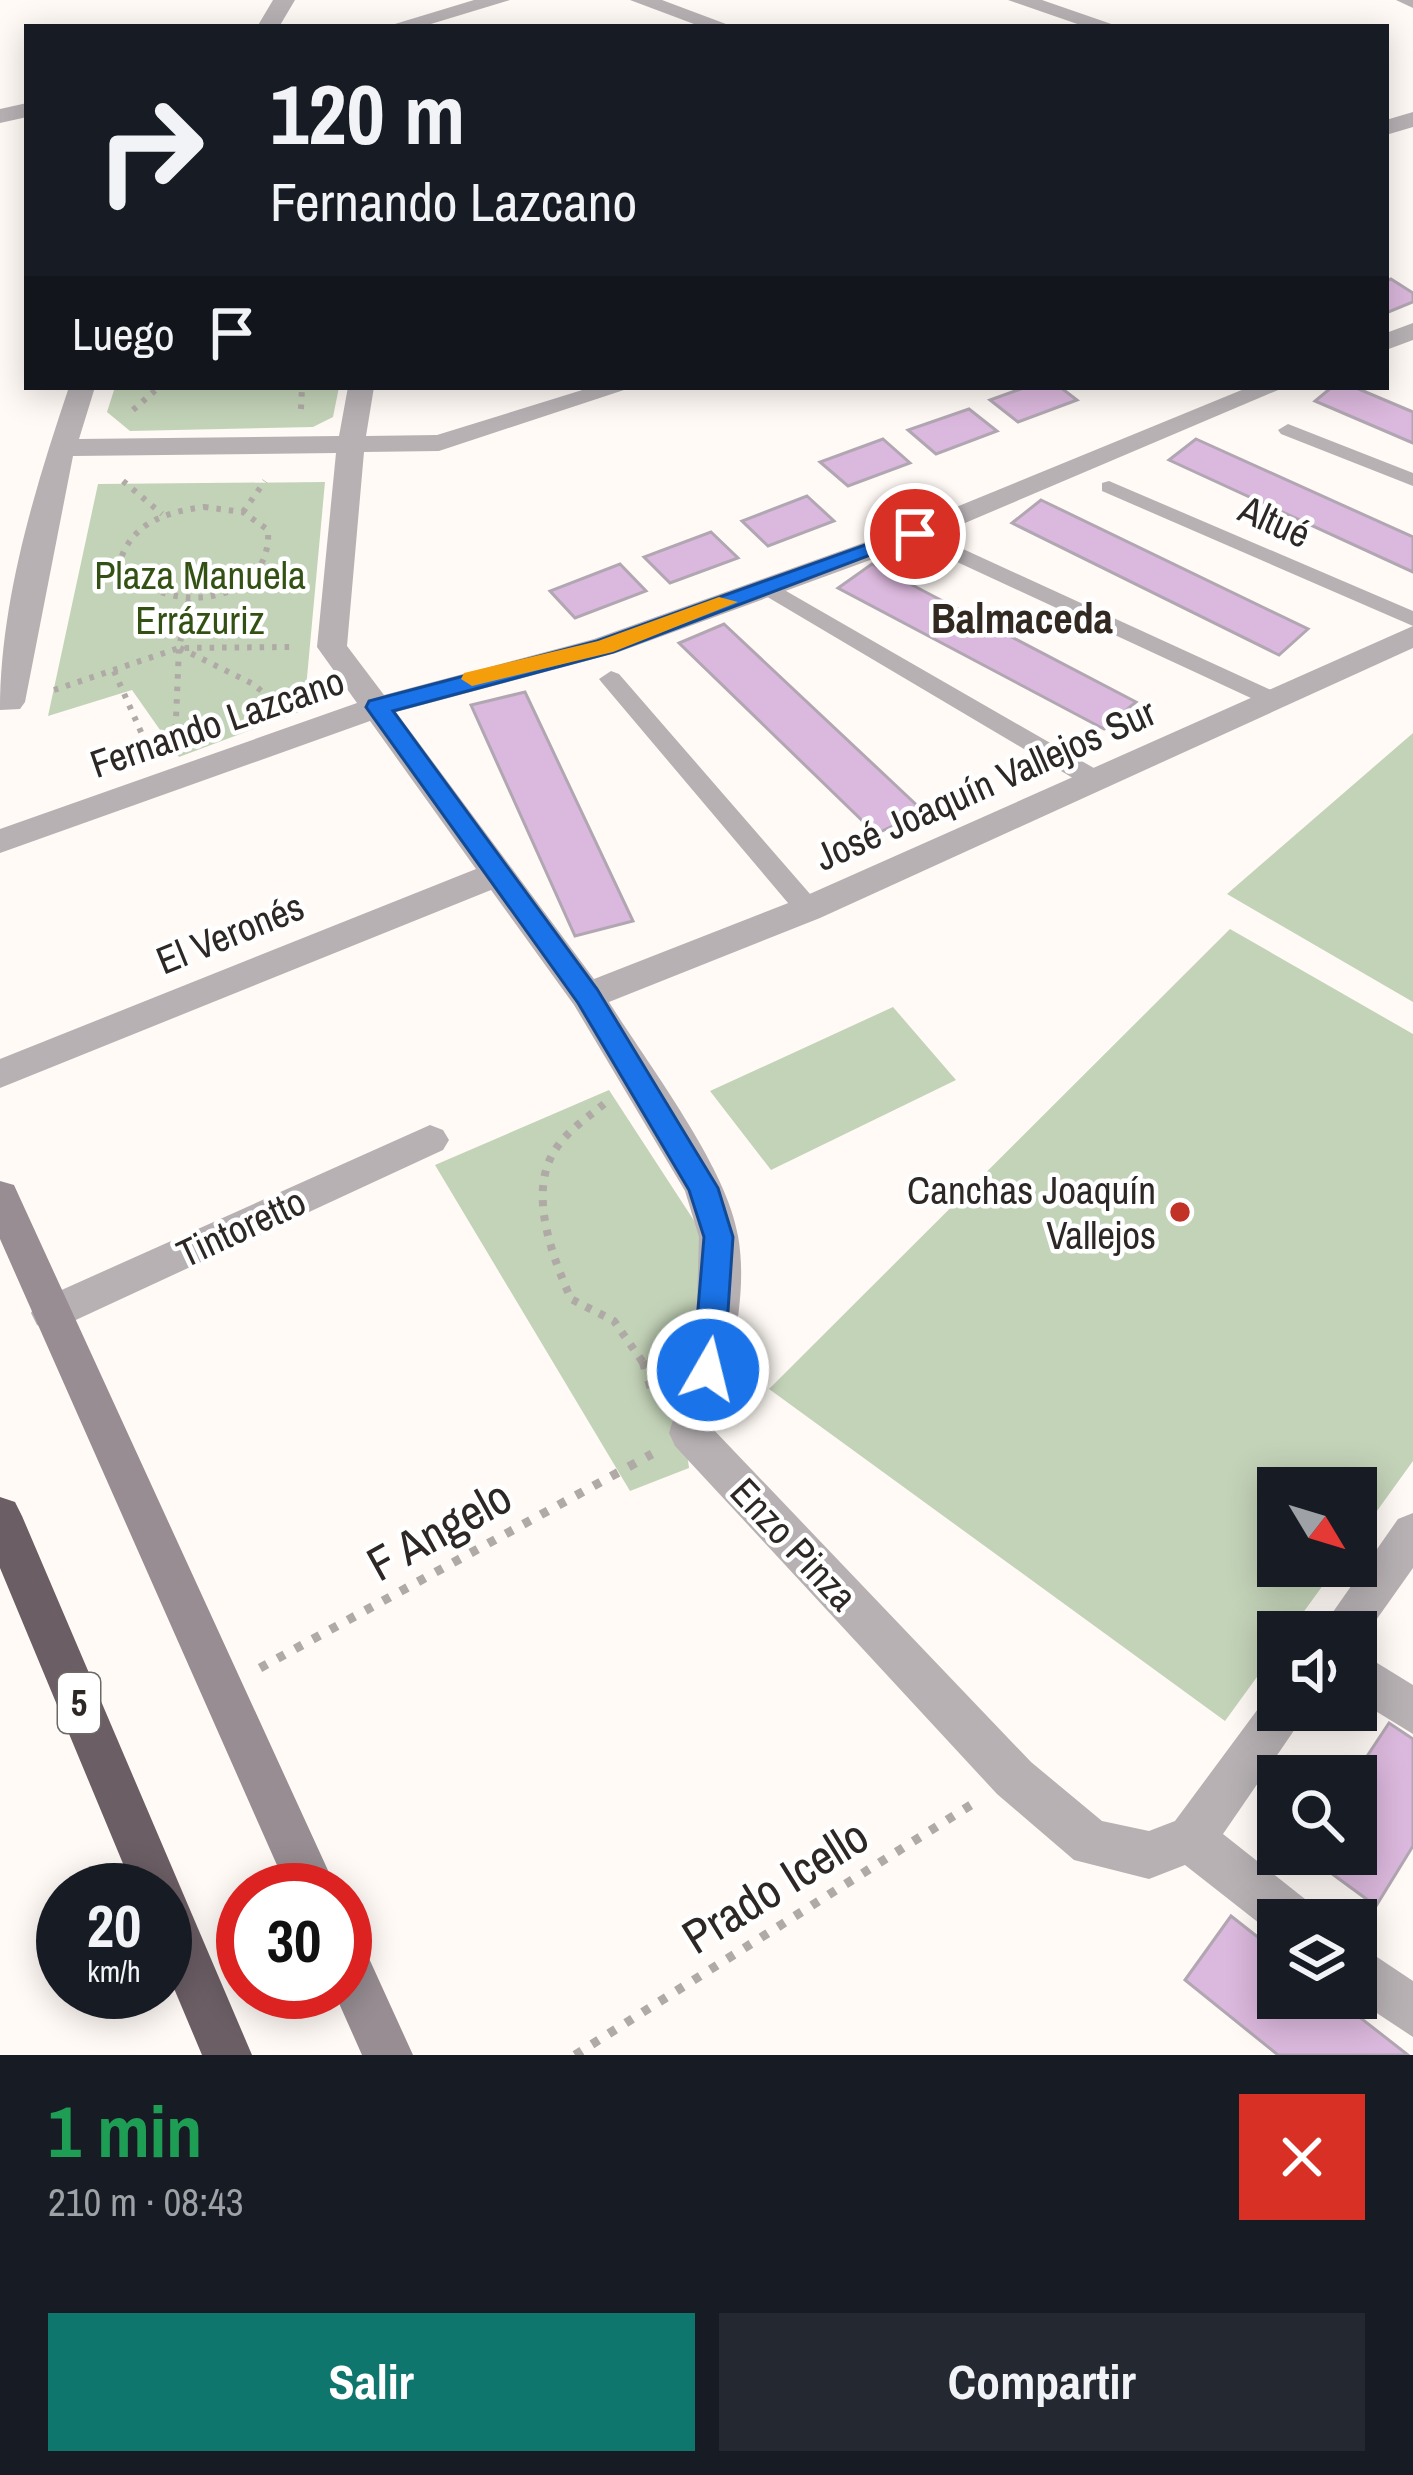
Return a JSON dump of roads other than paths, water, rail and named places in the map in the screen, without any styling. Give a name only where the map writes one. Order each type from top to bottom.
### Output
[{"type":"highway","name":"5","points":[[0,1516],[147,1863]]},
{"type":"highway","points":[[192,1969],[225,2043]]},
{"type":"main road","points":[[0,1196],[301,1863]]},
{"type":"main road","points":[[372,2019],[388,2055]]},
{"type":"street","points":[[408,24],[500,0]]},
{"type":"street","points":[[641,0],[714,24]]},
{"type":"street","points":[[1019,0],[1099,24]]},
{"type":"street","points":[[10,698],[60,448],[81,390]]},
{"type":"street","points":[[361,390],[332,647],[494,875],[587,996]]},
{"type":"street","points":[[60,448],[353,445],[467,438],[611,390]]},
{"type":"street","name":"Fernando Lazcano","points":[[0,841],[377,707],[605,646],[915,534],[1265,390]]},
{"type":"street","name":"José Joaquín Vallejos Sur","points":[[587,996],[808,909],[1413,636]]},
{"type":"street","name":"El Veronés","points":[[0,1074],[494,875]]},
{"type":"street","name":"Enzo Pinza","points":[[587,996],[703,1188],[718,1237],[708,1370],[690,1433],[1014,1778],[1091,1843],[1170,1847]]},
{"type":"street","name":"Tintoretto","points":[[51,1313],[430,1140]]},
{"type":"street","points":[[1356,1611],[1413,1533]]},
{"type":"street","points":[[1377,1687],[1413,1712]]},
{"type":"street","points":[[1258,1899],[1170,1847],[1267,1731]]},
{"type":"street","points":[[1377,1985],[1413,2012]]},
{"type":"lane","points":[[1288,430],[1413,480]]},
{"type":"lane","name":"Altué","points":[[1109,487],[1413,620]]},
{"type":"lane","points":[[950,550],[1274,700]]},
{"type":"lane","points":[[767,587],[1097,781]]},
{"type":"lane","points":[[611,679],[808,909]]},
{"type":"place","name":"Canchas Joaquín Vallejos","points":[[1180,1212]]},
{"type":"district","name":"Balmaceda","points":[[1022,618]]},
{"type":"park label","name":"Plaza Manuela Errázuriz","points":[[200,598]]}]
